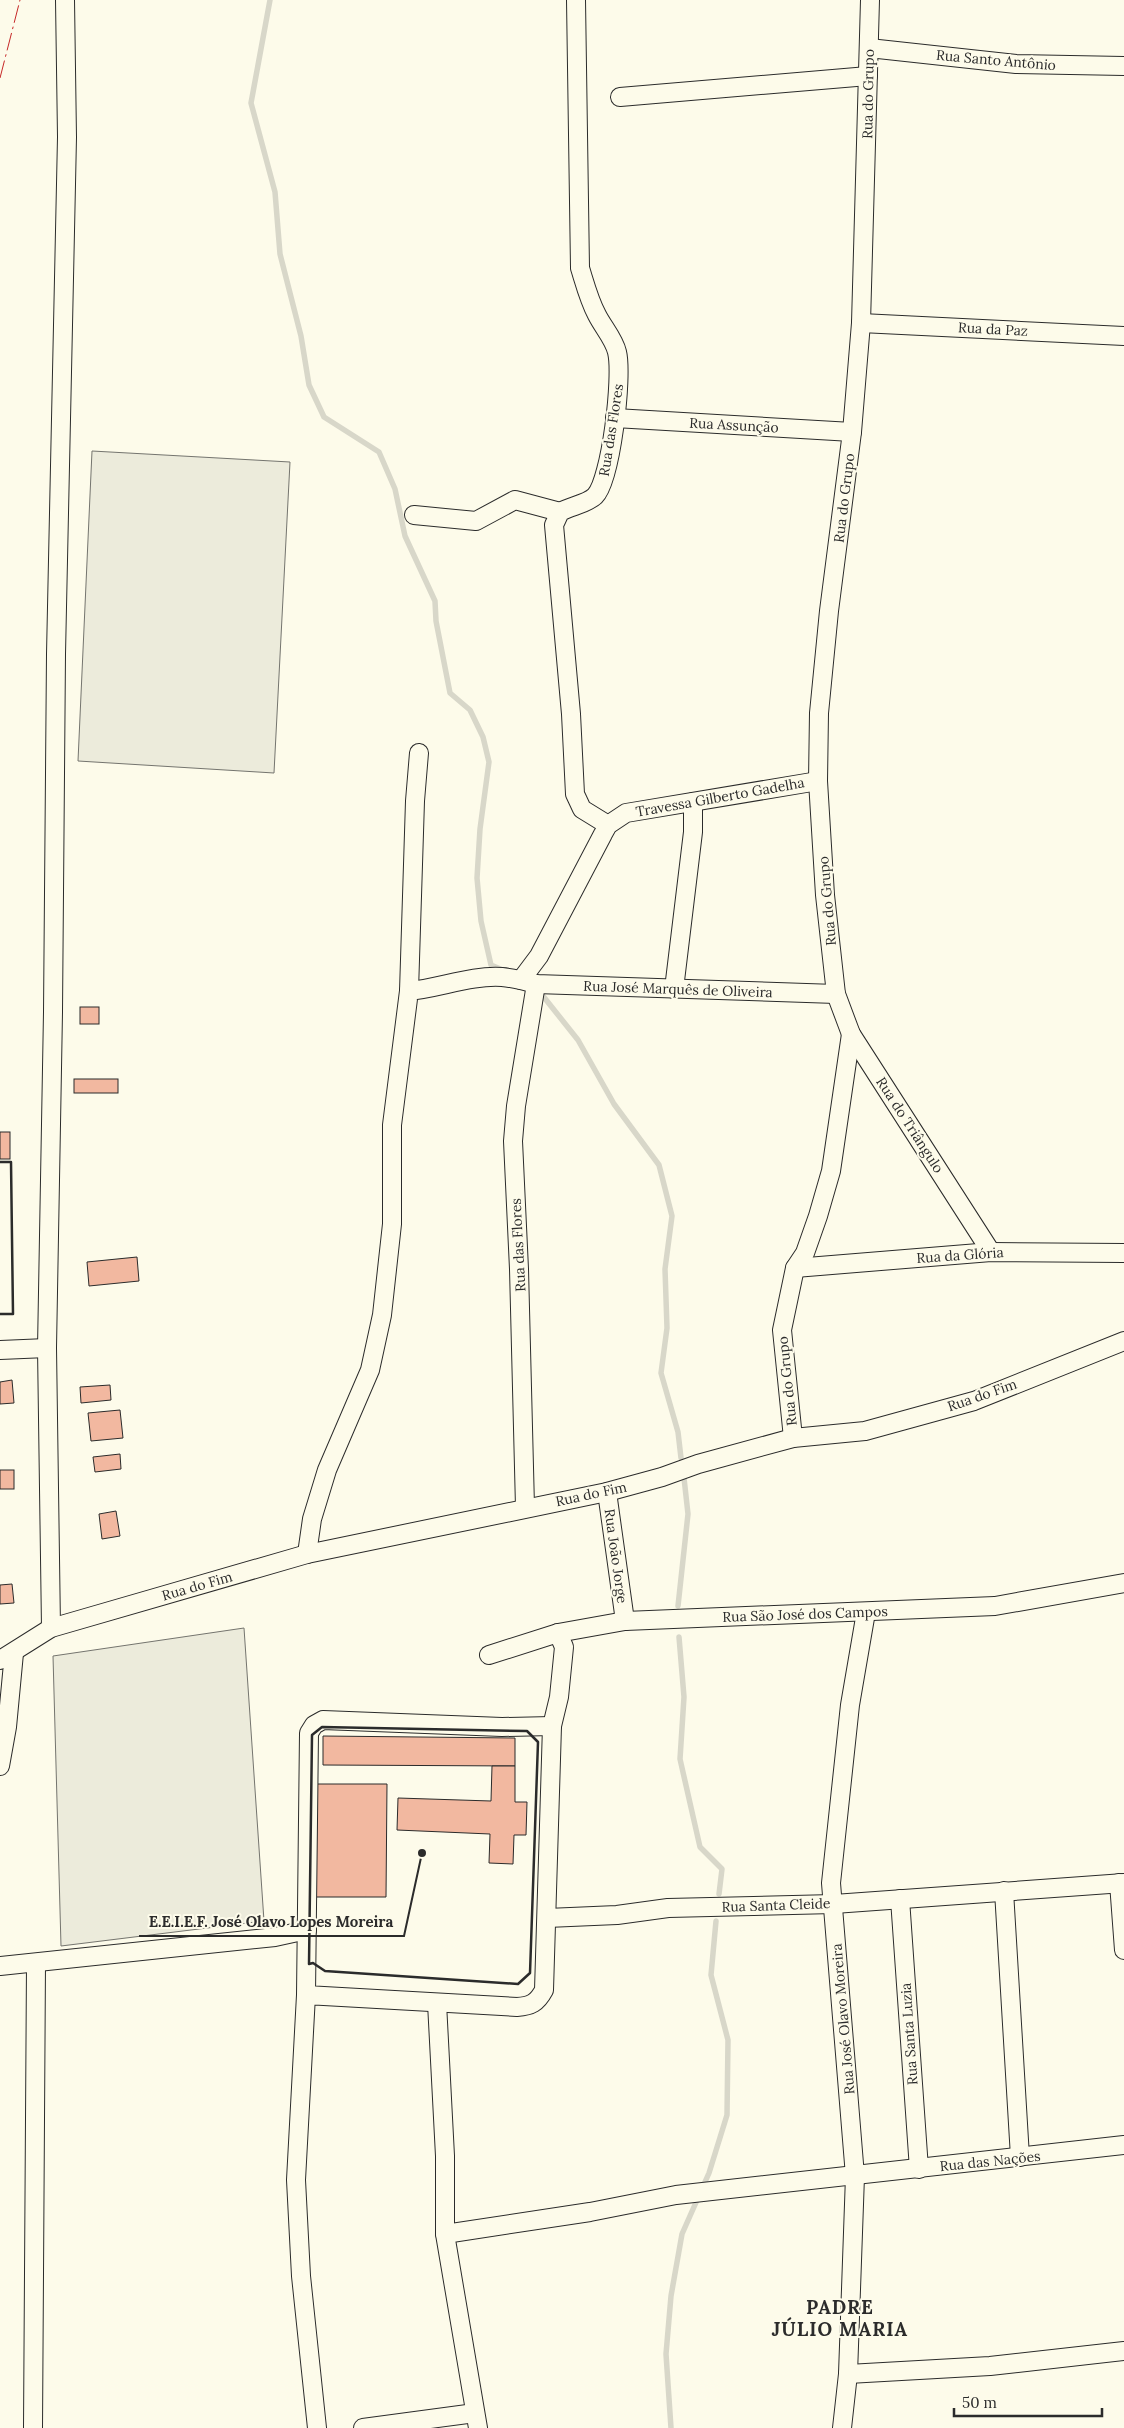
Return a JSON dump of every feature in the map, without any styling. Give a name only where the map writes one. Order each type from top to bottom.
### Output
[{"type":"street","points":[[51,1628],[47,1348],[53,1062],[56,654],[67,146],[65,0]]},
{"type":"street","name":"Rua das Flores","points":[[560,512],[593,498],[599,492],[604,482],[615,418],[620,374],[617,351],[596,314],[580,268],[576,0]]},
{"type":"street","name":"Rua do Grupo","points":[[836,994],[825,895],[818,781],[819,712],[829,611],[852,432],[861,323],[870,0]]},
{"type":"street","name":"Rua Santo Antônio","points":[[869,48],[1016,64],[1124,66]]},
{"type":"street","points":[[620,97],[868,76]]},
{"type":"street","name":"Rua da Paz","points":[[861,323],[1124,336]]},
{"type":"street","name":"Rua Assunção","points":[[615,418],[852,432]]},
{"type":"street","points":[[414,515],[476,521],[515,500],[560,512],[554,525],[571,714],[575,794],[582,809],[608,825],[533,966],[529,982]]},
{"type":"street","points":[[307,1554],[312,1519],[327,1470],[370,1370],[382,1316],[392,1224],[392,1125],[409,990],[415,801],[419,753]]},
{"type":"street","name":"Travessa Gilberto Gadelha","points":[[608,825],[626,814],[818,781]]},
{"type":"street","points":[[674,989],[693,832],[693,802]]},
{"type":"street","name":"Rua José Marquês de Oliveira","points":[[409,990],[430,989],[458,981],[501,977],[529,982],[836,994]]},
{"type":"street","name":"Rua das Flores","points":[[525,1508],[520,1278],[513,1141],[529,982]]},
{"type":"street","name":"Rua do Triângulo","points":[[836,994],[852,1034],[991,1252]]},
{"type":"street","name":"Rua do Grupo","points":[[793,1438],[782,1330],[795,1268],[805,1253],[831,1171],[852,1034]]},
{"type":"street","name":"Rua da Glória","points":[[795,1268],[991,1252],[1124,1253]]},
{"type":"street","name":"Rua do Fim","points":[[7,1656],[51,1628],[307,1554],[607,1492],[662,1477],[698,1464],[793,1438],[865,1431],[974,1401],[1124,1341]]},
{"type":"street","points":[[0,1350],[47,1348]]},
{"type":"street","name":"Rua João Jorge","points":[[607,1492],[625,1620]]},
{"type":"street","name":"Rua São José dos Campos","points":[[489,1655],[558,1633],[625,1620],[995,1606],[1124,1583]]},
{"type":"street","name":"Rua José Olavo Moreira","points":[[842,2428],[848,2374],[855,2176],[832,1883],[834,1845],[850,1705],[866,1612]]},
{"type":"street","points":[[306,1995],[517,2007],[530,2006],[539,2000],[544,1990],[552,1726],[559,1697],[564,1647],[558,1633]]},
{"type":"street","points":[[0,1766],[7,1727],[7,1656]]},
{"type":"street","points":[[316,2428],[301,2276],[297,2202],[297,2157],[306,1995],[309,1733],[314,1725],[322,1720],[502,1727],[552,1726]]},
{"type":"street","points":[[1122,1883],[1124,1950]]},
{"type":"street","name":"Rua Santa Cleide","points":[[547,1918],[617,1915],[668,1908],[834,1904],[1122,1883]]},
{"type":"street","points":[[1004,1891],[1020,2157]]},
{"type":"street","name":"Rua Santa Luzia","points":[[900,1899],[919,2169]]},
{"type":"street","points":[[0,1966],[36,1964],[275,1937],[307,1930]]},
{"type":"street","points":[[33,2428],[36,1964]]},
{"type":"street","points":[[363,2428],[476,2421],[445,2234],[445,2156],[438,2002]]},
{"type":"street","name":"Rua das Nações","points":[[445,2234],[590,2212],[676,2195],[1124,2146]]},
{"type":"street","points":[[848,2374],[990,2366],[1124,2350]]},
{"type":"shaded area","points":[[92,451],[290,462],[274,773],[78,761]]},
{"type":"shaded area","points":[[244,1628],[264,1921],[61,1946],[53,1656]]},
{"type":"building","points":[[80,1007],[99,1007],[99,1024],[80,1024]]},
{"type":"building","points":[[74,1079],[118,1079],[118,1093],[74,1093]]},
{"type":"building","points":[[0,1132],[10,1132],[10,1159],[0,1159]]},
{"type":"building","points":[[137,1257],[139,1281],[89,1286],[87,1262]]},
{"type":"building","points":[[12,1380],[14,1403],[0,1404],[0,1382]]},
{"type":"building","points":[[110,1385],[111,1400],[81,1403],[80,1387]]},
{"type":"building","points":[[120,1410],[123,1438],[91,1441],[88,1413]]},
{"type":"building","points":[[120,1454],[121,1469],[95,1472],[93,1457]]},
{"type":"building","points":[[0,1470],[14,1470],[14,1489],[0,1489]]},
{"type":"building","points":[[116,1511],[120,1536],[102,1539],[99,1514]]},
{"type":"building","points":[[12,1584],[14,1603],[0,1604],[0,1585]]},
{"type":"building","points":[[323,1736],[515,1738],[515,1766],[323,1765]]},
{"type":"building","points":[[492,1766],[515,1766],[515,1802],[527,1802],[526,1835],[514,1835],[513,1864],[489,1863],[490,1834],[397,1830],[398,1798],[491,1801]]},
{"type":"building","points":[[313,1784],[387,1784],[386,1897],[312,1897]]},
{"type":"waterway","points":[[270,0],[251,103],[275,192],[280,254],[301,336],[309,385],[324,417],[379,452],[395,489],[405,536],[435,601],[436,621],[450,693],[470,710],[483,737],[489,762],[480,829],[477,878],[481,921],[491,965],[505,971]]},
{"type":"waterway","points":[[543,996],[578,1040],[614,1104],[659,1165],[672,1216],[665,1269],[667,1328],[661,1373],[678,1432],[681,1458]]},
{"type":"waterway","points":[[678,1606],[688,1514],[684,1478]]},
{"type":"waterway","points":[[679,1637],[684,1697],[680,1759],[700,1847],[722,1869],[719,1894]]},
{"type":"waterway","points":[[671,2428],[666,2354],[671,2296],[682,2234],[709,2173],[727,2115],[728,2040],[711,1975],[716,1921]]},
{"type":"wall","points":[[0,1162],[11,1162],[13,1314],[0,1314]]},
{"type":"wall","points":[[322,1727],[527,1731],[538,1742],[530,1973],[518,1984],[325,1971],[313,1963],[309,1964],[312,1735],[322,1727]]},
{"type":"power","points":[[0,78],[20,0]]},
{"type":"place","name":"E.E.I.E.F. José Olavo Lopes Moreira","points":[[422,1853]]},
{"type":"district","name":"PADRE JÚLIO MARIA","points":[[840,2318]]}]
